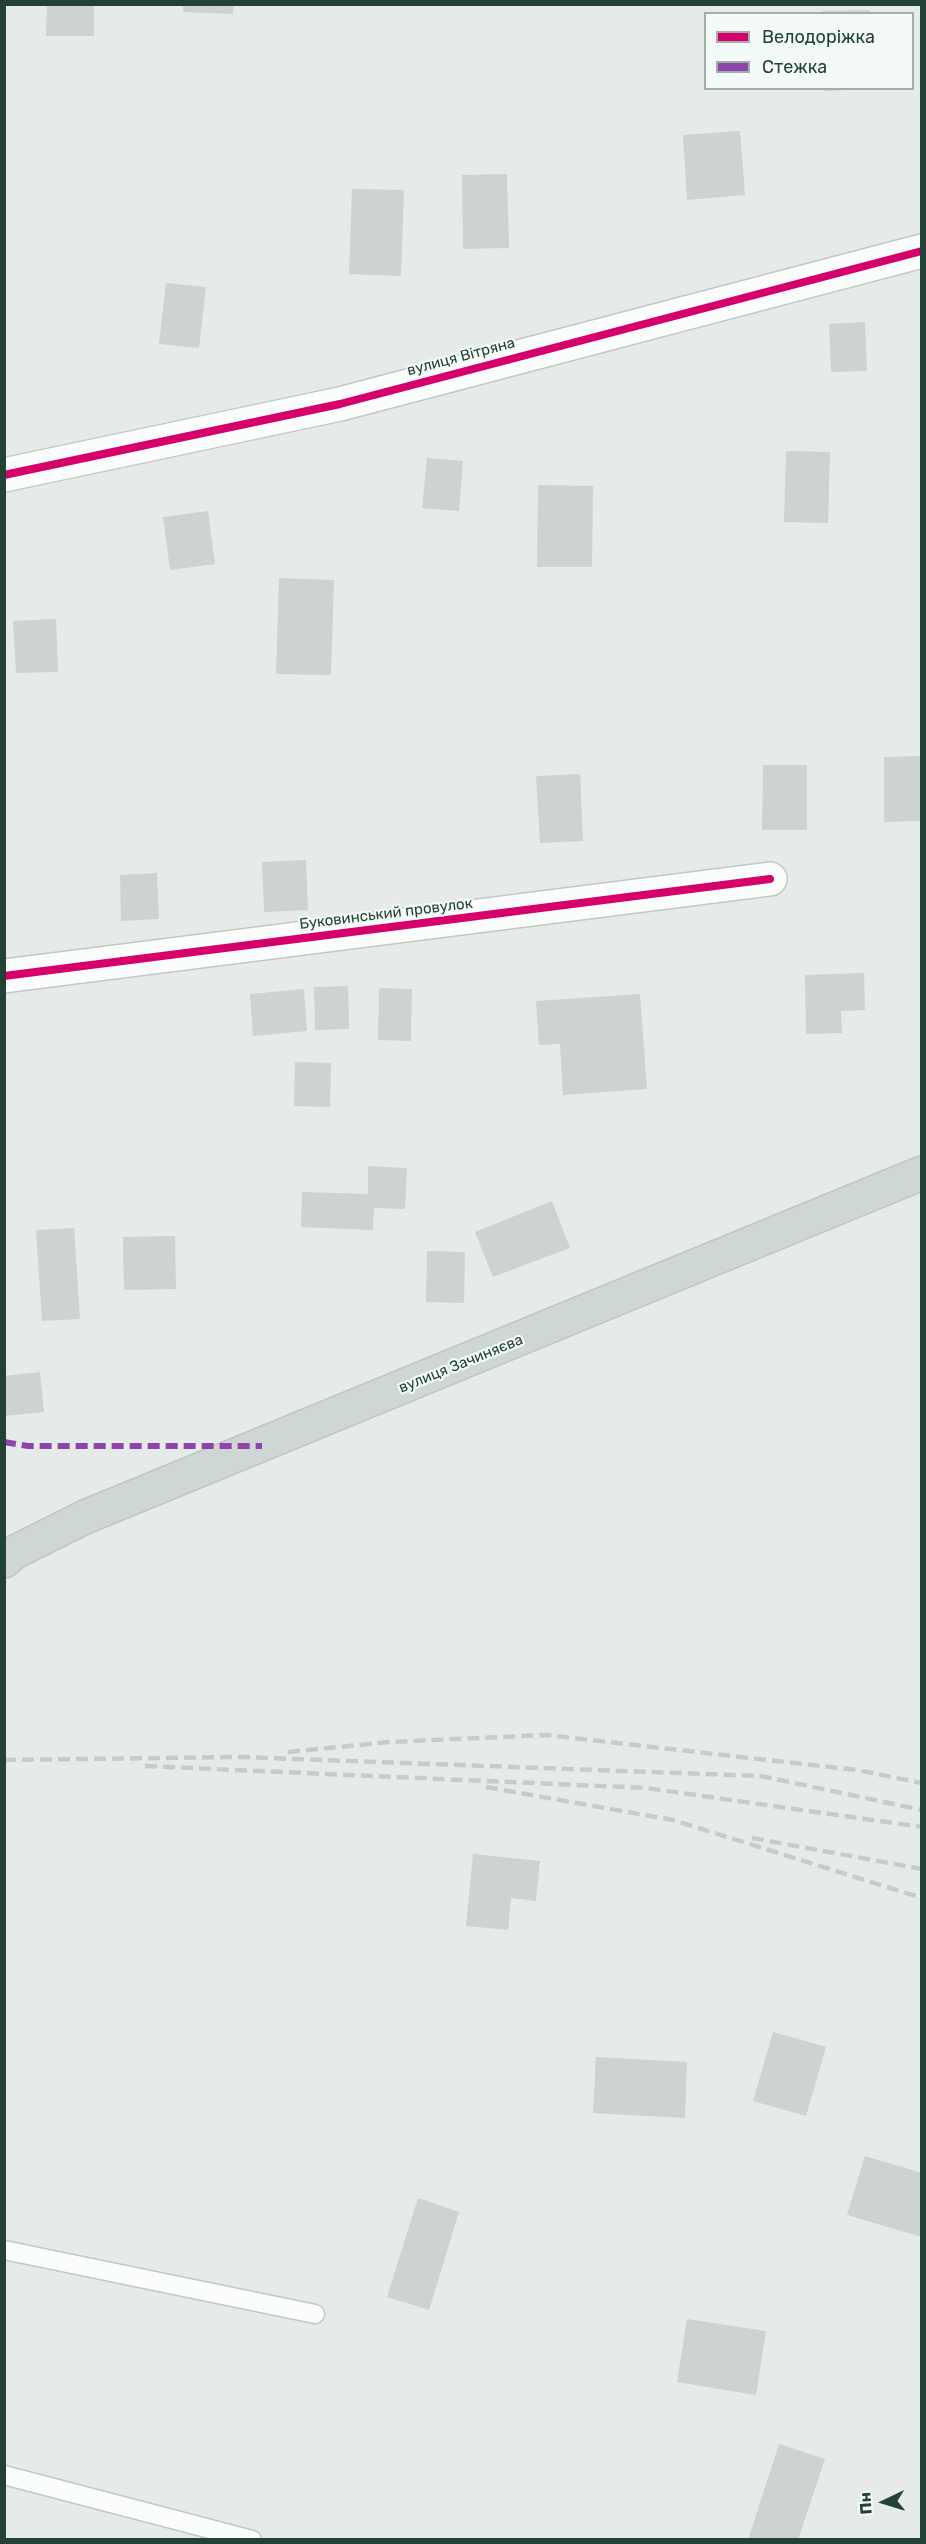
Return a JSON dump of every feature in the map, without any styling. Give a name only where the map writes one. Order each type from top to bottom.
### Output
[{"type":"main road","name":"вулиця Зачиняєва","points":[[4,1561],[15,1552],[85,1517],[921,1173]]},
{"type":"street","name":"вулиця Вітряна","points":[[4,475],[340,404],[921,251]]},
{"type":"street","name":"Буковинський провулок","points":[[4,976],[770,879]]},
{"type":"lane","points":[[4,2250],[315,2314]]},
{"type":"lane","points":[[4,2475],[252,2540]]},
{"type":"building","points":[[47,4],[94,4],[94,36],[46,36]]},
{"type":"building","points":[[183,4],[234,4],[233,14],[183,12]]},
{"type":"building","points":[[870,10],[870,12],[822,12]]},
{"type":"building","points":[[740,131],[745,195],[687,200],[683,135]]},
{"type":"building","points":[[507,174],[509,248],[463,249],[462,175]]},
{"type":"building","points":[[352,189],[404,190],[401,276],[349,274]]},
{"type":"building","points":[[166,283],[206,287],[199,348],[159,344]]},
{"type":"building","points":[[865,322],[867,371],[831,372],[829,324]]},
{"type":"building","points":[[786,451],[830,452],[828,523],[784,522]]},
{"type":"building","points":[[427,458],[463,461],[459,511],[422,508]]},
{"type":"building","points":[[538,485],[593,486],[592,567],[537,567]]},
{"type":"building","points":[[208,511],[215,564],[170,570],[163,517]]},
{"type":"building","points":[[279,578],[334,580],[331,675],[276,674]]},
{"type":"building","points":[[56,619],[58,672],[16,673],[13,621]]},
{"type":"building","points":[[922,756],[922,821],[884,822],[884,757]]},
{"type":"building","points":[[763,765],[807,765],[807,830],[762,830]]},
{"type":"building","points":[[580,774],[583,841],[540,843],[536,776]]},
{"type":"building","points":[[306,860],[308,910],[264,912],[262,862]]},
{"type":"building","points":[[157,873],[159,919],[121,921],[120,875]]},
{"type":"building","points":[[864,973],[865,1010],[841,1011],[842,1033],[806,1034],[805,975]]},
{"type":"building","points":[[348,986],[349,1029],[315,1030],[314,987]]},
{"type":"building","points":[[379,988],[412,989],[411,1041],[378,1040]]},
{"type":"building","points":[[304,989],[307,1031],[253,1036],[250,994]]},
{"type":"building","points":[[640,994],[647,1089],[563,1095],[560,1044],[539,1045],[536,1001]]},
{"type":"building","points":[[295,1062],[331,1063],[330,1107],[294,1106]]},
{"type":"building","points":[[368,1166],[407,1168],[405,1209],[374,1208],[373,1230],[301,1227],[302,1192],[368,1194]]},
{"type":"building","points":[[552,1201],[570,1248],[493,1277],[475,1232]]},
{"type":"building","points":[[74,1228],[80,1319],[42,1321],[36,1230]]},
{"type":"building","points":[[175,1236],[176,1289],[124,1290],[123,1237]]},
{"type":"building","points":[[427,1251],[465,1252],[464,1303],[426,1302]]},
{"type":"building","points":[[40,1372],[44,1412],[4,1416],[4,1376]]},
{"type":"building","points":[[473,1854],[540,1861],[536,1901],[511,1898],[508,1930],[466,1926]]},
{"type":"building","points":[[773,2032],[826,2047],[806,2116],[753,2101]]},
{"type":"building","points":[[596,2057],[687,2062],[685,2118],[593,2113]]},
{"type":"building","points":[[865,2156],[922,2173],[922,2237],[847,2215]]},
{"type":"building","points":[[418,2198],[459,2212],[429,2310],[387,2297]]},
{"type":"building","points":[[687,2319],[766,2331],[756,2395],[677,2382]]},
{"type":"building","points":[[779,2444],[825,2459],[798,2540],[748,2540]]},
{"type":"railway","points":[[288,1752],[389,1742],[546,1735],[857,1770],[922,1783]]},
{"type":"railway","points":[[4,1760],[240,1757],[761,1776],[922,1810]]},
{"type":"railway","points":[[145,1766],[646,1788],[922,1827]]},
{"type":"railway","points":[[486,1787],[673,1820],[922,1898]]},
{"type":"railway","points":[[752,1838],[922,1869]]},
{"type":"marked path","points":[[4,1442],[28,1446],[262,1446]]},
{"type":"cycle path","points":[[4,475],[340,404],[922,251]]},
{"type":"cycle path","points":[[4,976],[770,879]]}]
